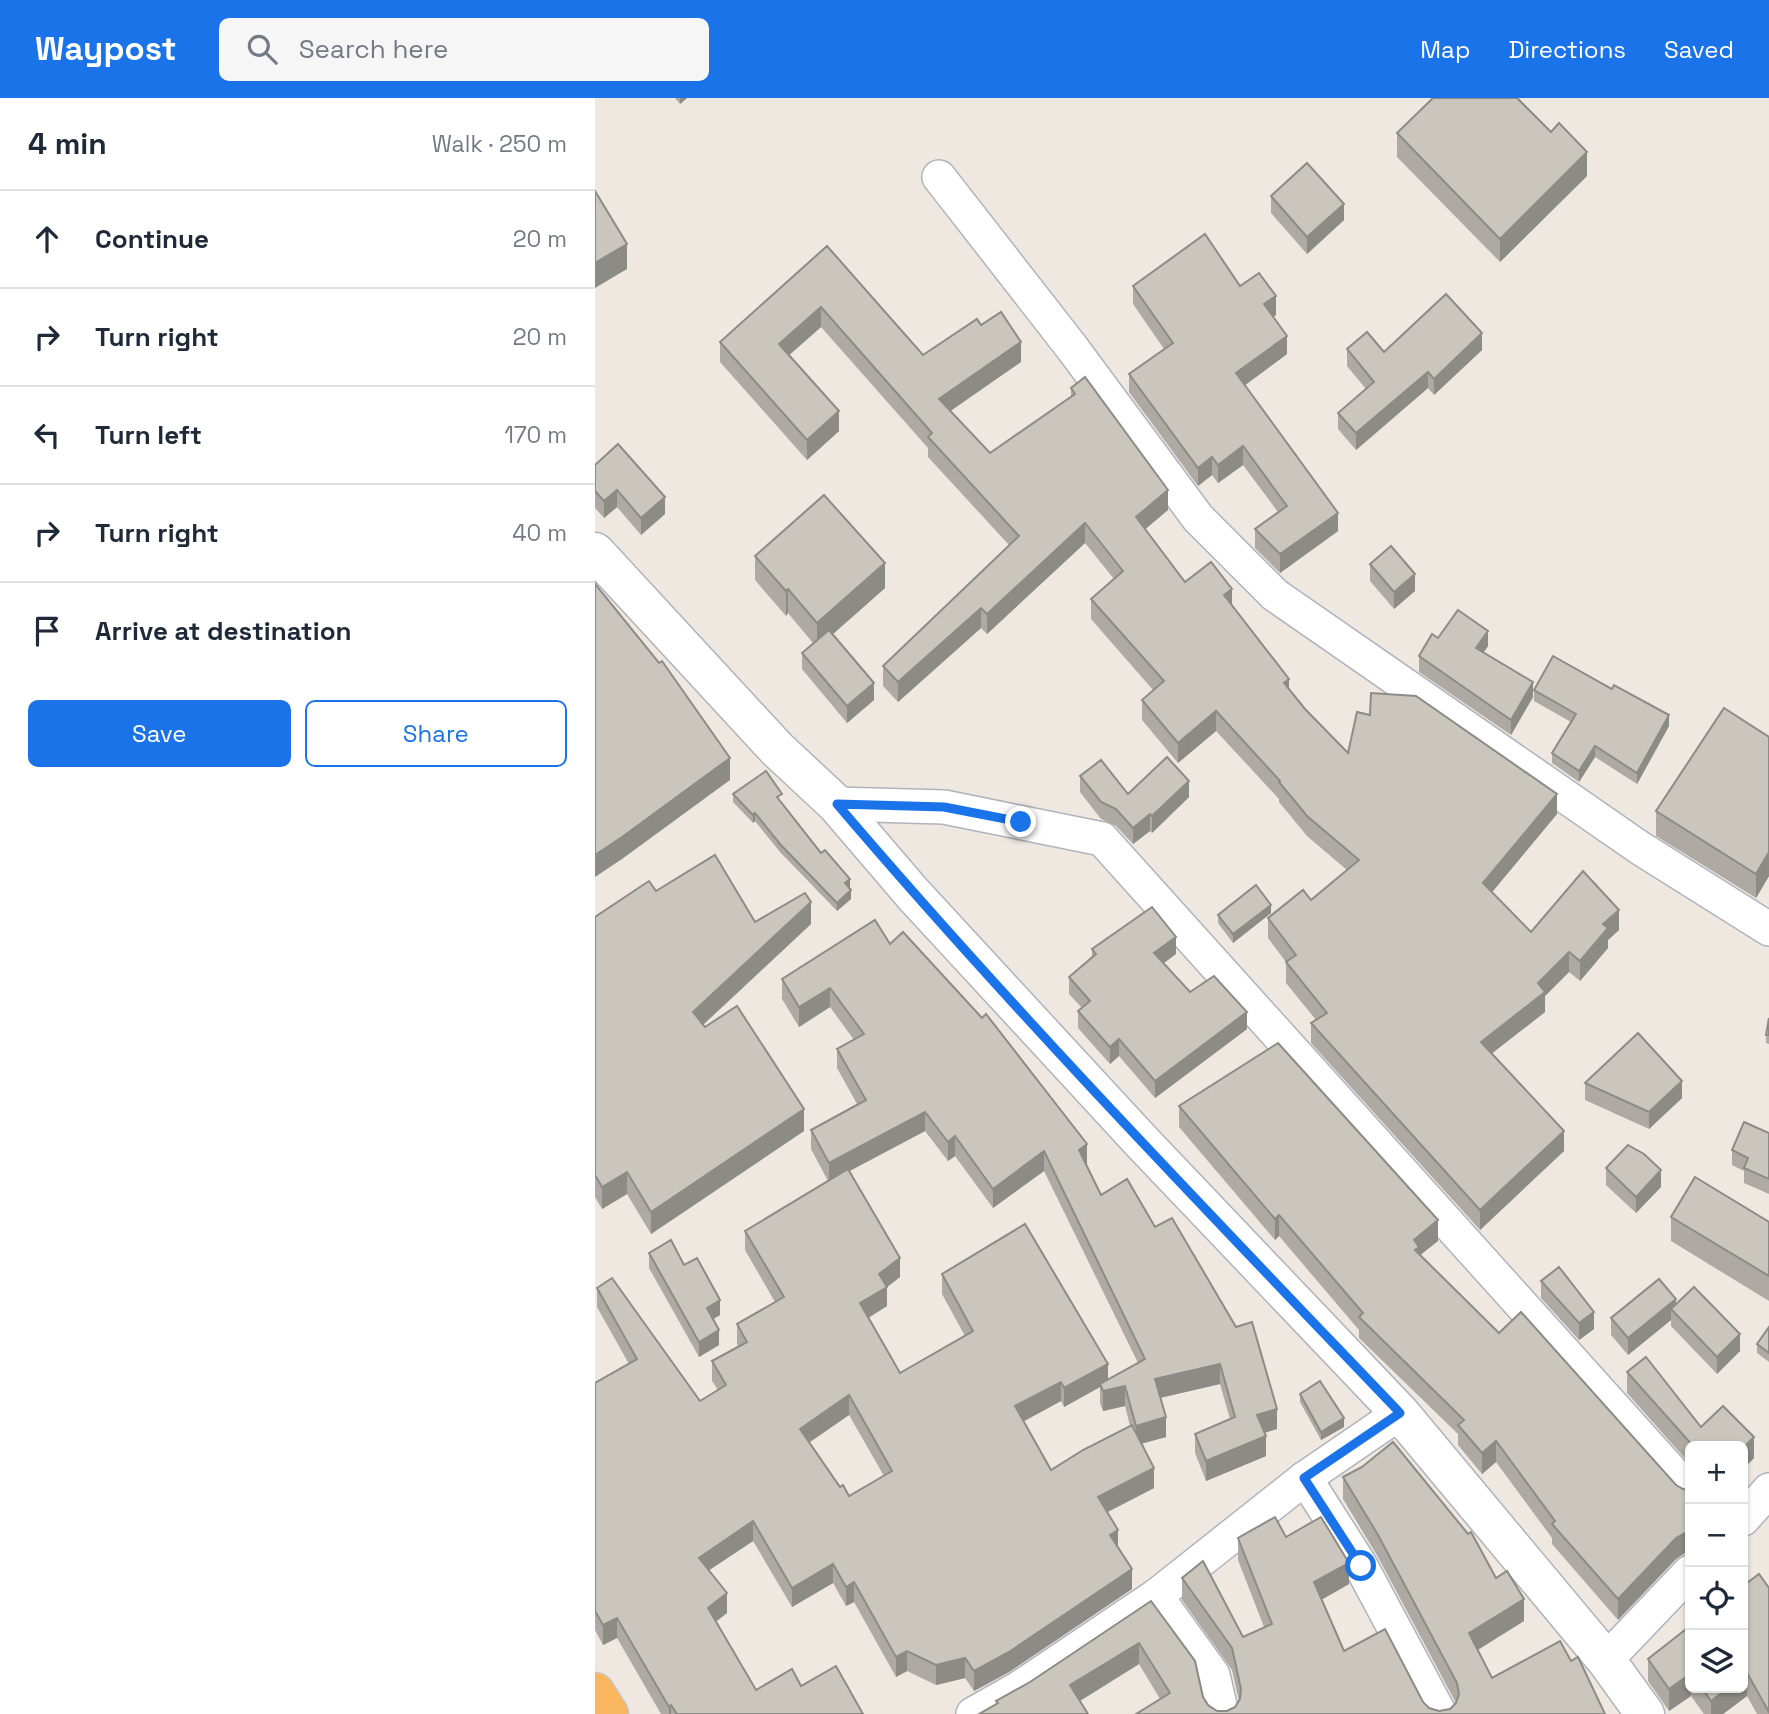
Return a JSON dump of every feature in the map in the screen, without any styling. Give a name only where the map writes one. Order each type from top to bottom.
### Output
[{"type":"highway","points":[[595,1692],[609,1714]]},
{"type":"street","points":[[939,177],[1073,349],[1198,518],[1275,595],[1640,848],[1769,929]]},
{"type":"street","points":[[595,552],[777,749],[837,804],[913,894],[1141,1142],[1400,1413],[1606,1660],[1645,1714]]},
{"type":"street","points":[[837,804],[944,807],[1102,839],[1685,1486]]},
{"type":"street","points":[[973,1714],[1019,1688],[1156,1596],[1304,1478],[1400,1413]]},
{"type":"street","points":[[1304,1478],[1361,1566],[1440,1714]]},
{"type":"street","points":[[1748,1513],[1769,1490]]},
{"type":"street","points":[[1606,1660],[1685,1577]]},
{"type":"street","points":[[1156,1596],[1213,1675],[1222,1714]]},
{"type":"building","points":[[1433,98],[1517,98],[1551,132],[1559,123],[1587,152],[1500,239],[1397,133]]},
{"type":"building","points":[[1307,163],[1344,204],[1307,237],[1271,196]]},
{"type":"building","points":[[595,191],[627,244],[595,263]]},
{"type":"building","points":[[1205,234],[1240,286],[1259,273],[1276,296],[1264,304],[1287,336],[1236,373],[1338,513],[1280,554],[1255,529],[1287,506],[1243,446],[1218,465],[1212,457],[1198,468],[1129,374],[1173,343],[1133,286]]},
{"type":"building","points":[[827,246],[923,355],[977,319],[981,325],[1001,312],[1021,342],[939,399],[990,453],[1075,394],[1071,388],[1085,377],[1168,490],[1136,517],[1185,582],[1211,562],[1232,589],[1224,595],[1289,679],[1284,683],[1348,753],[1357,712],[1370,715],[1371,693],[1416,696],[1557,794],[1483,883],[1531,932],[1583,871],[1619,910],[1603,924],[1608,928],[1580,961],[1569,952],[1538,983],[1545,992],[1481,1042],[1564,1131],[1480,1210],[1311,1023],[1327,1013],[1286,962],[1296,955],[1268,918],[1303,890],[1311,900],[1359,860],[1307,816],[1280,781],[1216,711],[1178,743],[1142,700],[1164,681],[1091,599],[1123,571],[1085,523],[987,614],[981,608],[898,682],[883,666],[1019,536],[928,437],[932,433],[821,307],[779,344],[839,411],[807,440],[720,342]]},
{"type":"building","points":[[1446,294],[1482,333],[1434,379],[1428,372],[1356,433],[1338,413],[1374,382],[1347,349],[1367,332],[1384,352]]},
{"type":"building","points":[[618,444],[665,497],[641,518],[617,490],[604,501],[595,491],[595,465]]},
{"type":"building","points":[[824,495],[885,563],[817,623],[755,556]]},
{"type":"building","points":[[1391,546],[1415,574],[1394,592],[1370,564]]},
{"type":"building","points":[[595,584],[659,663],[662,661],[730,758],[595,855]]},
{"type":"building","points":[[1458,610],[1488,631],[1476,648],[1533,682],[1511,720],[1419,656],[1432,634],[1438,638]]},
{"type":"building","points":[[829,630],[874,683],[847,706],[802,653]]},
{"type":"building","points":[[1553,656],[1612,689],[1614,685],[1669,715],[1637,773],[1595,746],[1579,771],[1552,753],[1576,714],[1534,690]]},
{"type":"building","points":[[1724,708],[1769,737],[1769,852],[1756,874],[1656,811]]},
{"type":"building","points":[[1167,757],[1189,781],[1152,816],[1150,814],[1133,828],[1116,809],[1101,802],[1080,776],[1101,760],[1128,794]]},
{"type":"building","points":[[766,771],[782,794],[777,797],[821,853],[825,850],[850,879],[845,883],[851,890],[837,903],[780,844],[755,813],[753,815],[733,794]]},
{"type":"building","points":[[715,855],[755,922],[805,893],[811,902],[693,1012],[705,1027],[737,1006],[804,1109],[651,1212],[627,1172],[602,1187],[595,1175],[595,917],[649,881],[656,891]]},
{"type":"building","points":[[1256,885],[1271,905],[1233,934],[1218,915]]},
{"type":"building","points":[[1152,907],[1176,937],[1154,953],[1190,992],[1214,976],[1247,1012],[1155,1081],[1119,1039],[1110,1047],[1078,1011],[1090,1001],[1069,977],[1096,954],[1092,949]]},
{"type":"building","points":[[875,920],[890,944],[903,932],[982,1018],[986,1014],[1087,1144],[1079,1150],[1101,1195],[1127,1179],[1155,1227],[1172,1218],[1236,1327],[1252,1322],[1277,1409],[1257,1415],[1266,1436],[1206,1461],[1195,1434],[1235,1417],[1220,1364],[1155,1379],[1166,1417],[1136,1426],[1125,1386],[1103,1391],[1100,1384],[1145,1359],[1044,1151],[993,1189],[955,1136],[948,1142],[925,1112],[829,1163],[811,1130],[866,1100],[837,1049],[864,1034],[830,988],[799,1007],[782,979]]},
{"type":"building","points":[[1638,1033],[1682,1081],[1649,1112],[1585,1083]]},
{"type":"building","points":[[1278,1043],[1438,1220],[1414,1240],[1419,1247],[1415,1250],[1499,1333],[1521,1312],[1676,1485],[1685,1489],[1685,1533],[1676,1538],[1618,1599],[1552,1524],[1555,1521],[1496,1441],[1482,1453],[1458,1425],[1464,1420],[1359,1317],[1363,1313],[1279,1215],[1275,1219],[1179,1106]]},
{"type":"building","points":[[1744,1122],[1769,1133],[1769,1179],[1744,1168],[1748,1158],[1732,1150]]},
{"type":"building","points":[[1628,1145],[1644,1154],[1661,1170],[1636,1197],[1606,1168]]},
{"type":"building","points":[[848,1169],[900,1258],[879,1274],[887,1287],[860,1303],[900,1373],[973,1331],[942,1274],[1025,1224],[1108,1364],[1064,1388],[1061,1382],[1015,1406],[1051,1470],[1132,1425],[1154,1468],[1098,1497],[1118,1530],[1110,1535],[1132,1569],[1009,1652],[974,1671],[965,1658],[936,1665],[907,1651],[896,1657],[854,1582],[846,1587],[833,1564],[792,1588],[753,1521],[699,1558],[727,1593],[708,1608],[756,1690],[792,1669],[801,1686],[836,1666],[863,1714],[677,1714],[671,1705],[669,1707],[617,1618],[603,1625],[595,1611],[595,1383],[637,1359],[597,1288],[612,1278],[700,1401],[726,1385],[712,1361],[747,1342],[737,1324],[784,1297],[745,1231]],"holes":[[[849,1395],[892,1471],[849,1496],[800,1429]]]},
{"type":"building","points":[[1695,1177],[1769,1222],[1769,1276],[1671,1217]]},
{"type":"building","points":[[671,1240],[684,1265],[697,1258],[720,1300],[707,1308],[719,1330],[699,1342],[649,1253]]},
{"type":"building","points":[[1559,1267],[1594,1312],[1579,1323],[1541,1281]]},
{"type":"building","points":[[1659,1279],[1676,1299],[1628,1338],[1611,1318]]},
{"type":"building","points":[[1694,1287],[1740,1334],[1717,1357],[1671,1309]]},
{"type":"building","points":[[1769,1327],[1769,1353],[1757,1344]]},
{"type":"building","points":[[1646,1357],[1701,1427],[1723,1406],[1754,1437],[1748,1443],[1689,1441],[1627,1372]]},
{"type":"building","points":[[1320,1381],[1344,1418],[1321,1432],[1300,1394]]},
{"type":"building","points":[[1393,1442],[1468,1534],[1471,1532],[1496,1578],[1507,1571],[1524,1599],[1469,1633],[1492,1678],[1560,1641],[1571,1661],[1578,1657],[1605,1714],[1136,1714],[1170,1693],[1139,1643],[1070,1685],[1088,1714],[979,1714],[1151,1601],[1195,1661],[1203,1697],[1208,1705],[1217,1711],[1227,1711],[1235,1707],[1240,1699],[1241,1689],[1232,1648],[1182,1578],[1203,1561],[1243,1637],[1272,1624],[1238,1538],[1275,1517],[1286,1537],[1321,1517],[1349,1563],[1314,1582],[1344,1651],[1385,1629],[1423,1702],[1429,1708],[1439,1711],[1450,1709],[1459,1694],[1457,1683],[1378,1535],[1343,1477],[1362,1467]]},
{"type":"building","points":[[1759,1574],[1769,1588],[1769,1712],[1748,1675],[1748,1582]]},
{"type":"building","points":[[1685,1630],[1685,1678],[1669,1689],[1648,1659]]},
{"type":"building","points":[[1705,1693],[1721,1693],[1711,1701]]},
{"type":"route","points":[[1021,822],[944,807],[837,804],[913,894],[1141,1142],[1400,1413],[1304,1478],[1361,1566]]}]
